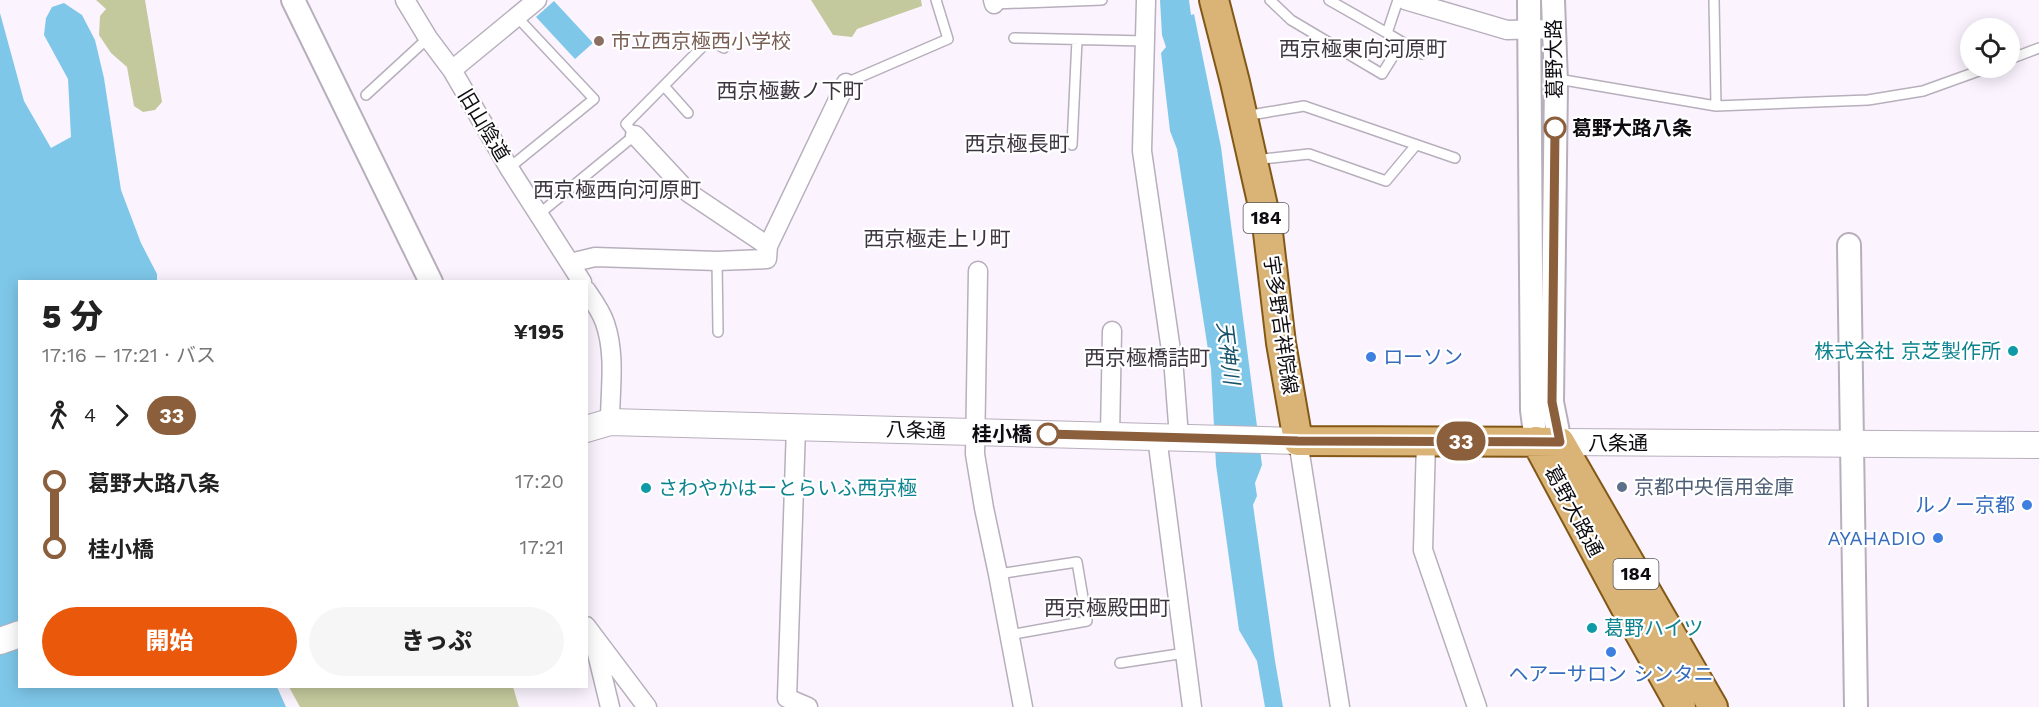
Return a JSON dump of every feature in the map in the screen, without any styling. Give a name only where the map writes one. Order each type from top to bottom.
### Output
[{"type":"main road","name":"宇多野吉祥院線","points":[[1214,0],[1267,224],[1281,343],[1287,440]]},
{"type":"main road","name":"八条通","points":[[598,425],[796,427],[1426,442],[2039,445]]},
{"type":"main road","name":"葛野大路通","points":[[1548,441],[1631,618],[1696,704]]},
{"type":"main road","points":[[0,641],[18,635]]},
{"type":"street","points":[[293,0],[430,280]]},
{"type":"street","name":"旧山陰道","points":[[405,0],[428,38],[452,70],[509,168],[581,280]]},
{"type":"street","points":[[452,70],[537,0]]},
{"type":"street","points":[[1146,0],[1142,151],[1174,371],[1185,653],[1192,707]]},
{"type":"street","points":[[1405,0],[1507,30],[1554,30]]},
{"type":"street","name":"葛野大路","points":[[1529,0],[1532,410],[1548,441]]},
{"type":"street","name":"葛野大路","points":[[1548,441],[1552,402],[1555,79],[1553,0]]},
{"type":"street","points":[[570,263],[595,257],[717,261],[767,259],[768,246],[846,83]]},
{"type":"street","points":[[635,135],[689,193],[768,246]]},
{"type":"street","points":[[1849,245],[1856,707]]},
{"type":"street","points":[[978,271],[975,454],[1023,707]]},
{"type":"street","points":[[588,293],[604,320],[611,343],[612,368],[598,425]]},
{"type":"street","points":[[1110,435],[1112,331]]},
{"type":"street","points":[[796,427],[786,698],[808,707]]},
{"type":"street","points":[[1287,440],[1340,707]]},
{"type":"street","points":[[1426,442],[1423,550],[1477,707]]},
{"type":"street","points":[[589,630],[610,707]]},
{"type":"street","points":[[589,630],[647,707]]},
{"type":"lane","points":[[846,83],[948,39],[936,0]]},
{"type":"lane","points":[[993,2],[1102,0]]},
{"type":"lane","points":[[1270,0],[1291,20],[1382,74],[1402,42]]},
{"type":"lane","points":[[1329,0],[1422,54]]},
{"type":"lane","points":[[1387,33],[1398,0]]},
{"type":"lane","points":[[1714,0],[1716,106]]},
{"type":"lane","points":[[509,168],[594,99],[517,17]]},
{"type":"lane","points":[[366,95],[428,38]]},
{"type":"lane","points":[[1014,38],[1145,41]]},
{"type":"lane","points":[[538,214],[635,135],[626,124],[709,40],[724,48]]},
{"type":"lane","points":[[1072,145],[1077,40]]},
{"type":"lane","points":[[2020,55],[2039,48]]},
{"type":"lane","points":[[1555,79],[1716,106],[1868,100],[1923,91],[1960,78]]},
{"type":"lane","points":[[664,86],[688,113]]},
{"type":"lane","points":[[1243,117],[1304,106],[1455,158]]},
{"type":"lane","points":[[1253,160],[1309,154],[1386,181],[1416,145]]},
{"type":"lane","points":[[717,261],[718,332]]},
{"type":"lane","points":[[998,574],[1077,562],[1087,621],[1009,635]]},
{"type":"lane","points":[[1120,663],[1185,653]]},
{"type":"green space","points":[[96,0],[145,0],[162,102],[155,110],[143,112],[134,106],[127,67],[111,53],[99,35],[100,16],[106,9]]},
{"type":"green space","points":[[811,0],[921,0],[922,6],[857,29],[852,37],[833,35]]},
{"type":"green space","points":[[290,688],[513,688],[519,707],[300,707]]},
{"type":"water","name":"天神川","points":[[1160,0],[1189,0],[1191,15],[1194,14],[1221,147],[1262,465],[1255,483],[1257,496],[1253,505],[1283,707],[1265,707],[1257,661],[1239,630],[1216,465],[1211,369],[1177,149],[1170,131],[1161,53],[1166,47],[1162,35]]},
{"type":"water","points":[[554,1],[593,43],[575,59],[536,17]]},
{"type":"water","points":[[64,3],[82,15],[95,40],[104,78],[121,190],[141,243],[157,274],[157,280],[18,280],[18,688],[277,688],[286,707],[0,707],[0,13],[24,101],[51,148],[71,137],[68,79],[44,35],[46,18],[52,7]]},
{"type":"bus line","name":"33","points":[[1048,434],[1298,441],[1560,442],[1552,402],[1555,128]]},
{"type":"place","name":"市立西京極西小学校","points":[[599,41]]},
{"type":"place","name":"葛野大路八条","points":[[1555,128]]},
{"type":"place","name":"株式会社 京芝製作所","points":[[2013,351]]},
{"type":"place","name":"ローソン","points":[[1371,357]]},
{"type":"place","name":"桂小橋","points":[[1048,434]]},
{"type":"place","name":"京都中央信用金庫","points":[[1622,487]]},
{"type":"place","name":"さわやかはーとらいふ西京極","points":[[646,488]]},
{"type":"place","name":"ルノー京都","points":[[2027,505]]},
{"type":"place","name":"AYAHADIO","points":[[1938,538]]},
{"type":"place","name":"葛野ハイツ","points":[[1592,628]]},
{"type":"place","name":"ヘアーサロン シンタニ","points":[[1611,652]]},
{"type":"district","name":"西京極東向河原町","points":[[1363,49]]},
{"type":"district","name":"西京極藪ノ下町","points":[[790,91]]},
{"type":"district","name":"西京極長町","points":[[1017,144]]},
{"type":"district","name":"西京極西向河原町","points":[[617,190]]},
{"type":"district","name":"西京極走上リ町","points":[[937,239]]},
{"type":"district","name":"西京極橋詰町","points":[[1147,358]]},
{"type":"district","name":"西京極殿田町","points":[[1107,608]]}]
